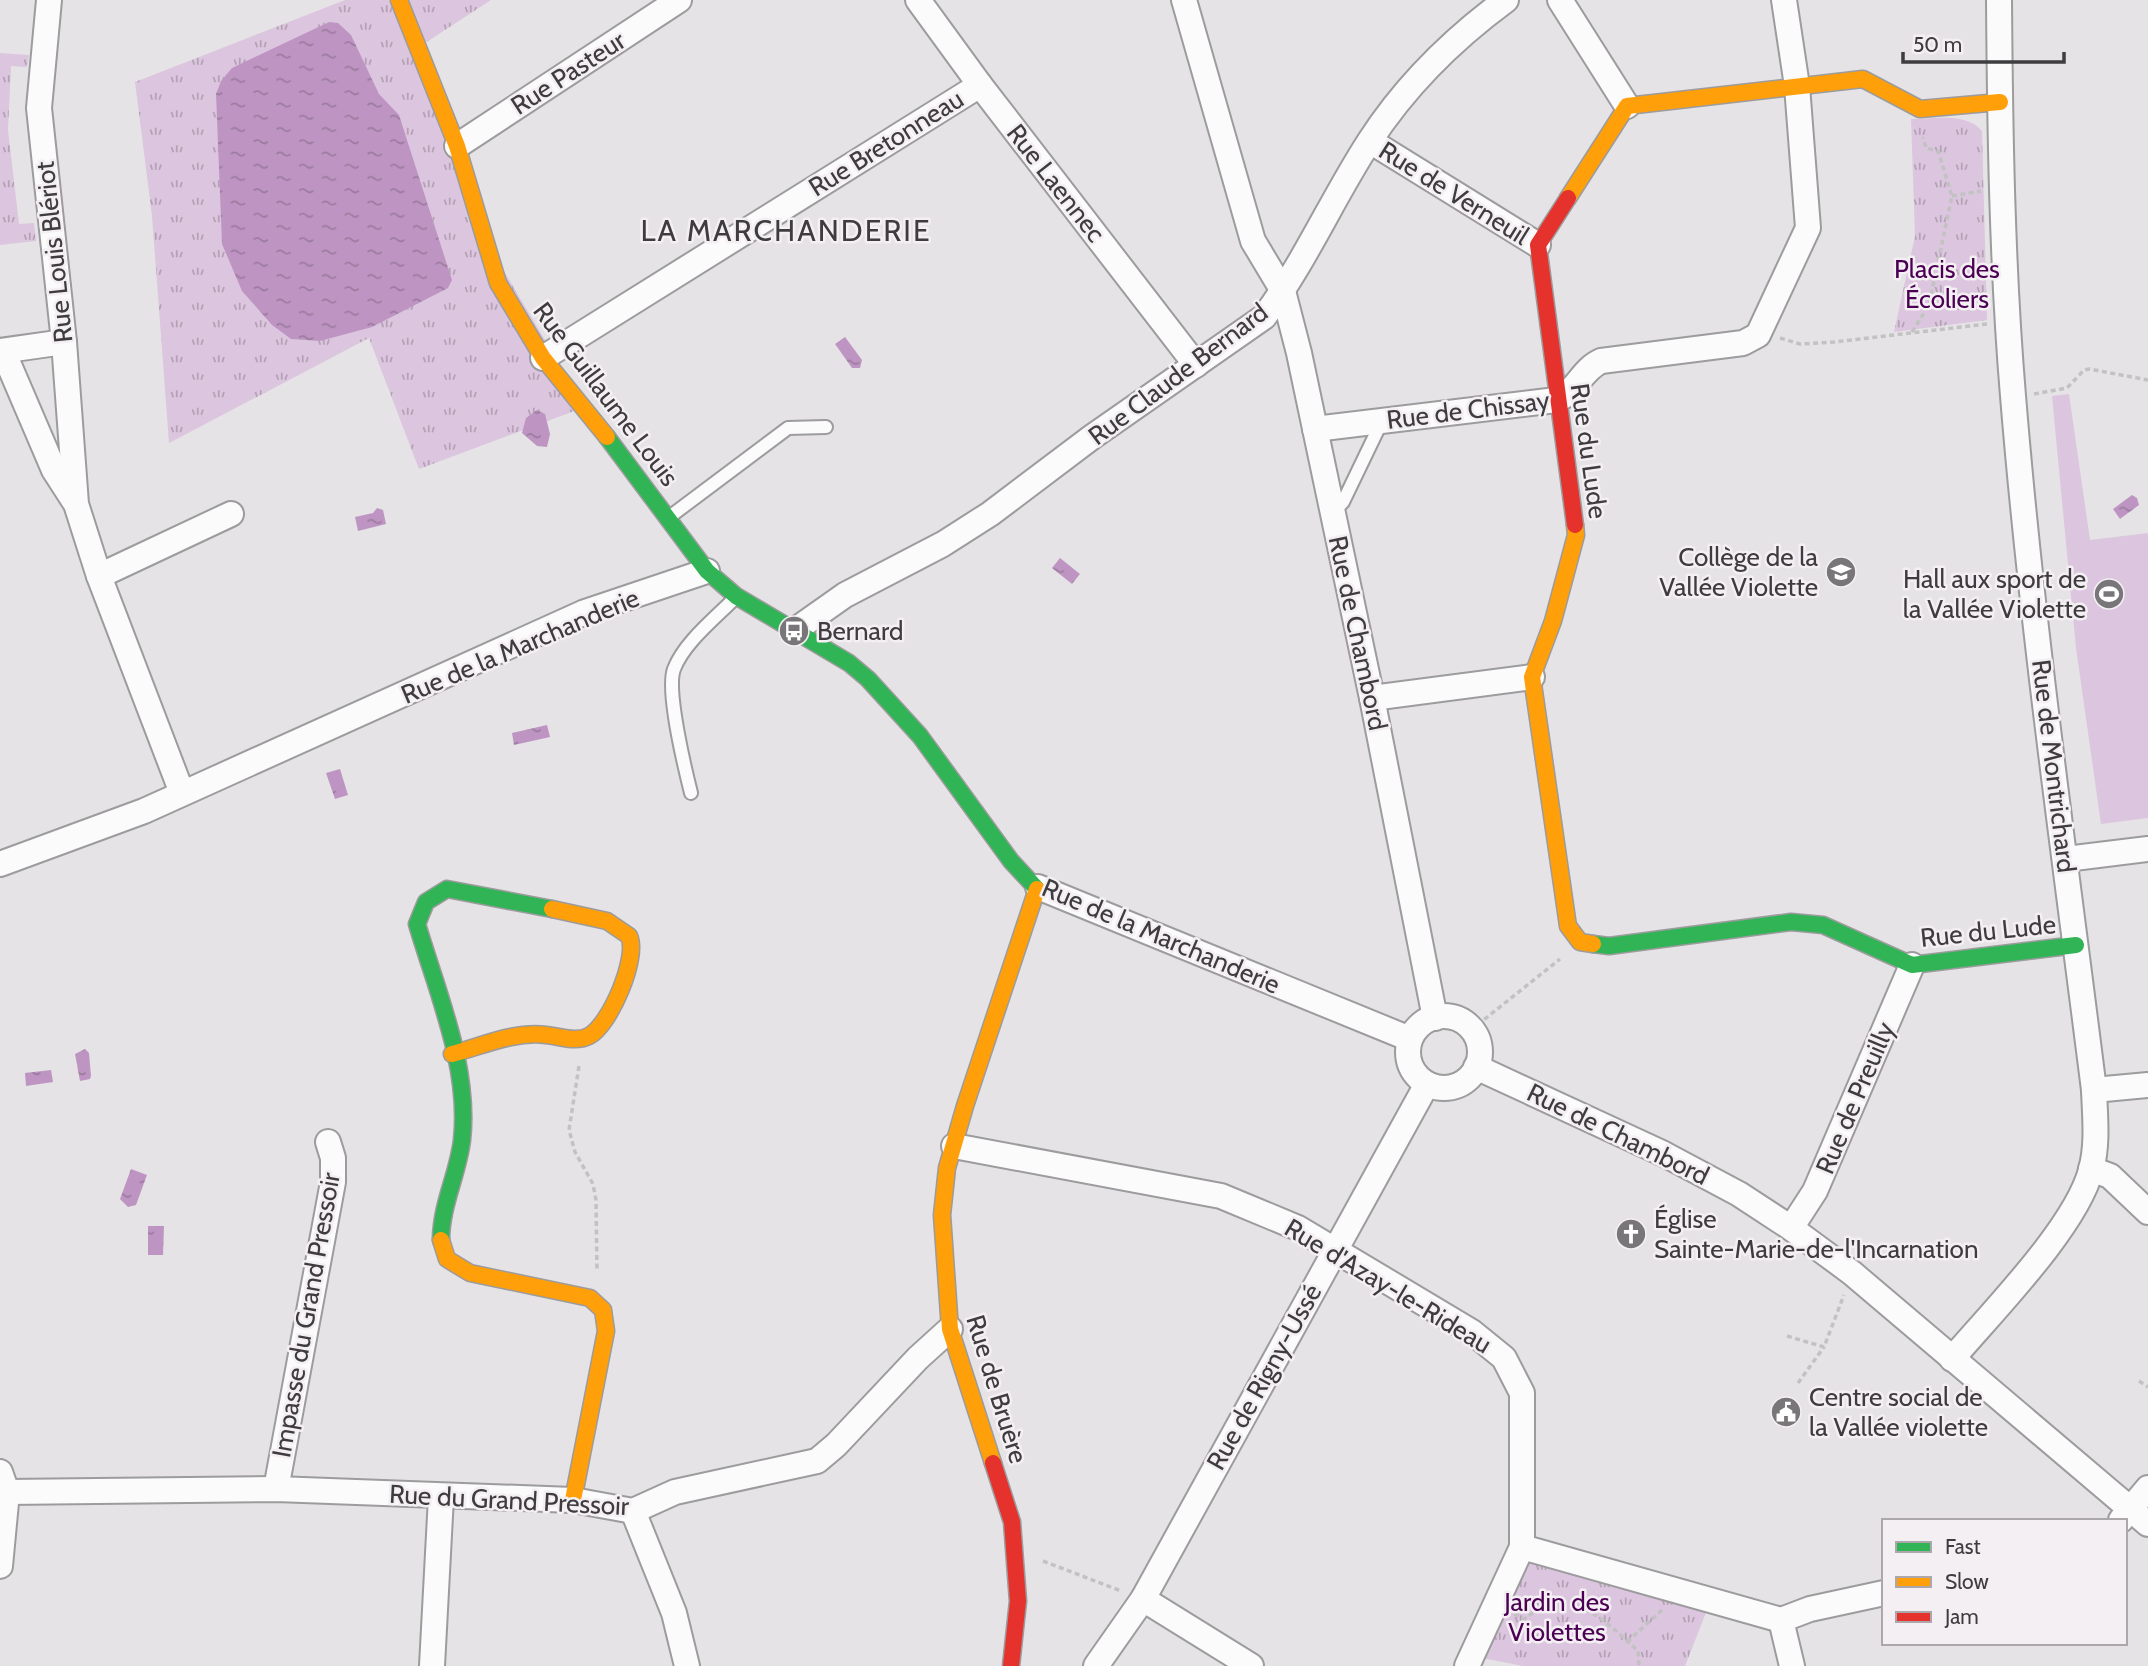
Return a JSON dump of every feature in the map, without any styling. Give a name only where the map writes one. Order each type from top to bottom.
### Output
[{"type":"street","name":"Rue Louis Blériot","points":[[49,0],[39,108],[64,342],[76,504],[99,576],[183,793]]},
{"type":"street","name":"Rue Guillaume Louis","points":[[399,0],[457,146],[498,283],[544,358],[585,407],[707,571]]},
{"type":"street","name":"Rue Pasteur","points":[[457,146],[679,0]]},
{"type":"street","name":"Rue Laennec","points":[[918,0],[980,85],[1196,365]]},
{"type":"street","name":"Rue de Chambord","points":[[1184,0],[1254,241],[1283,290],[1372,698],[1435,1018]]},
{"type":"street","name":"Rue Claude Bernard","points":[[794,631],[845,595],[943,544],[990,514],[1092,438],[1264,317],[1283,290],[1370,141],[1415,81],[1469,27],[1506,0]]},
{"type":"street","points":[[1560,0],[1627,106]]},
{"type":"street","points":[[1761,332],[1808,228],[1797,86],[1784,0]]},
{"type":"street","name":"Rue de Montrichard","points":[[1952,1359],[2060,1229],[2076,1204],[2091,1169],[2096,1148],[2094,1090],[2034,609],[2013,397],[2000,102],[1999,0]]},
{"type":"street","points":[[1627,106],[1863,79],[1920,109],[2000,102]]},
{"type":"street","name":"Rue Bretonneau","points":[[544,358],[980,85]]},
{"type":"street","points":[[1538,244],[1627,106]]},
{"type":"street","name":"Rue de Verneuil","points":[[1370,141],[1538,244]]},
{"type":"street","name":"Rue du Lude","points":[[1538,244],[1556,400],[1576,536],[1553,621],[1532,677],[1568,926],[1580,942],[1609,946],[1791,922],[1823,925],[1912,965],[2076,945]]},
{"type":"street","name":"Rue de Chissay","points":[[1315,429],[1556,400],[1569,392],[1586,370],[1601,361],[1743,343],[1761,332]]},
{"type":"street","points":[[1,351],[64,342]]},
{"type":"street","name":"Rue Louis Blériot","points":[[1,351],[54,470],[76,504]]},
{"type":"street","points":[[99,576],[231,514]]},
{"type":"street","name":"Rue de la Marchanderie","points":[[0,864],[183,793],[585,612],[707,571],[736,596],[849,663],[868,679],[920,736],[1011,861],[1038,887],[1410,1039]]},
{"type":"street","points":[[1372,698],[1532,677]]},
{"type":"street","points":[[2066,859],[2148,849]]},
{"type":"street","name":"Rue de Bruère","points":[[1011,1666],[1018,1601],[1015,1550],[1004,1494],[950,1329],[942,1215],[947,1168],[1038,887]]},
{"type":"street","points":[[452,1054],[535,1033],[587,1038],[601,1029],[631,959],[632,942],[625,930],[613,922],[597,918],[447,889],[429,896],[420,907],[417,924],[464,1109],[462,1141],[441,1231],[443,1250],[453,1267],[470,1273],[590,1298],[603,1310],[606,1331],[573,1500]]},
{"type":"street","name":"Rue de Preuilly","points":[[1791,1228],[1815,1191],[1912,965]]},
{"type":"street","points":[[1435,1018],[1455,1018],[1471,1030],[1479,1048],[1476,1067],[1461,1084],[1438,1088],[1427,1084],[1410,1065],[1410,1039],[1420,1026],[1435,1018]]},
{"type":"street","name":"Rue de Chambord","points":[[1476,1067],[1664,1154],[1740,1194],[1791,1228],[1852,1273],[2133,1518]]},
{"type":"street","name":"Rue de Rigny-Ussé","points":[[1096,1666],[1143,1599],[1427,1084]]},
{"type":"street","points":[[2094,1090],[2148,1085]]},
{"type":"street","name":"Impasse du Grand Pressoir","points":[[275,1489],[333,1182],[333,1158],[328,1142]]},
{"type":"street","name":"Rue d'Azay-le-Rideau","points":[[954,1146],[1221,1196],[1274,1216],[1472,1332],[1504,1358],[1522,1393],[1522,1547],[1467,1666]]},
{"type":"street","points":[[2091,1169],[2110,1176],[2148,1212]]},
{"type":"street","name":"Rue du Grand Pressoir","points":[[4,1482],[573,1500],[633,1511],[675,1492],[817,1461],[836,1446],[918,1358],[950,1329]]},
{"type":"street","points":[[0,1566],[4,1482]]},
{"type":"street","points":[[2133,1518],[2148,1488]]},
{"type":"street","points":[[432,1666],[441,1497]]},
{"type":"street","points":[[633,1511],[674,1613],[687,1666]]},
{"type":"street","points":[[1522,1547],[1782,1620],[1810,1609],[1882,1593]]},
{"type":"street","points":[[1143,1599],[1251,1666]]},
{"type":"street","points":[[1782,1620],[1792,1666]]},
{"type":"lane","points":[[1333,512],[1343,502],[1382,421]]},
{"type":"lane","points":[[668,518],[788,428],[826,427]]},
{"type":"lane","points":[[691,793],[672,687],[673,670],[688,647],[736,596]]},
{"type":"path","points":[[1912,332],[1929,305],[1952,196],[1938,151],[1931,151],[1923,143],[1920,109]]},
{"type":"path","points":[[1761,332],[1800,344],[2008,323]]},
{"type":"path","points":[[2013,397],[2067,388],[2084,370],[2089,369],[2148,380]]},
{"type":"path","points":[[1471,1030],[1580,942]]},
{"type":"path","points":[[587,1038],[574,1081],[569,1130],[575,1152],[593,1184],[596,1200],[596,1283],[600,1292],[595,1303]]},
{"type":"path","points":[[1798,1383],[1824,1347],[1852,1273]]},
{"type":"path","points":[[1787,1336],[1824,1347]]},
{"type":"path","points":[[2139,1381],[2148,1387]]},
{"type":"path","points":[[1015,1550],[1143,1599]]},
{"type":"path","points":[[1627,1642],[1682,1592]]},
{"type":"path","points":[[1524,1619],[1536,1610],[1557,1604],[1583,1607],[1604,1620],[1638,1651],[1639,1666]]},
{"type":"green space","points":[[345,0],[399,0],[483,236],[585,407],[419,469],[369,338],[169,443],[152,216],[135,82]]},
{"type":"green space","points":[[406,0],[491,0],[425,43]]},
{"type":"green space","points":[[0,53],[29,55],[27,67],[11,66],[8,130],[19,224],[34,223],[36,241],[0,245]]},
{"type":"green space","name":"Placis des Écoliers","points":[[1911,119],[1959,119],[1982,131],[1987,320],[1894,332],[1915,236]]},
{"type":"green space","name":"Hall aux sport de la Vallée Violette","points":[[2069,394],[2090,540],[2148,533],[2148,818],[2101,824],[2076,648],[2052,396]]},
{"type":"green space","name":"Jardin des Violettes","points":[[1531,1559],[1707,1610],[1685,1666],[1523,1666],[1482,1658]]},
{"type":"water","points":[[329,22],[338,23],[351,35],[379,94],[399,115],[452,280],[448,288],[372,327],[320,341],[291,339],[272,325],[242,291],[222,244],[216,94],[221,81],[232,68]]},
{"type":"water","points":[[845,337],[862,360],[860,368],[852,368],[835,344]]},
{"type":"water","points":[[537,410],[545,414],[550,434],[547,447],[537,446],[522,433],[526,418]]},
{"type":"water","points":[[2132,495],[2137,498],[2139,505],[2120,519],[2113,509]]},
{"type":"water","points":[[377,508],[383,510],[386,524],[358,531],[355,517],[373,513]]},
{"type":"water","points":[[1060,558],[1080,574],[1072,584],[1052,568]]},
{"type":"water","points":[[547,725],[550,737],[514,745],[512,733]]},
{"type":"water","points":[[340,769],[348,795],[335,799],[326,773]]},
{"type":"water","points":[[85,1049],[89,1053],[91,1076],[90,1079],[80,1081],[75,1054]]},
{"type":"water","points":[[51,1070],[53,1082],[26,1086],[25,1073]]},
{"type":"water","points":[[131,1169],[147,1175],[136,1205],[128,1207],[120,1199]]},
{"type":"water","points":[[148,1226],[164,1226],[163,1255],[148,1255]]},
{"type":"traffic: fast","points":[[607,437],[707,571],[736,596],[849,663],[868,679],[920,736],[1011,861],[1037,889]]},
{"type":"traffic: fast","points":[[441,1240],[444,1214],[462,1140],[461,1085],[450,1030],[417,924],[426,902],[447,889],[552,909]]},
{"type":"traffic: fast","points":[[1593,944],[1609,946],[1791,922],[1823,925],[1912,965],[2076,945]]},
{"type":"traffic: slow","points":[[399,0],[457,146],[498,283],[543,358],[607,437]]},
{"type":"traffic: slow","points":[[1568,198],[1627,106],[1863,79],[1920,109],[2000,102]]},
{"type":"traffic: slow","points":[[1575,525],[1576,535],[1553,621],[1532,677],[1568,926],[1580,942],[1593,944]]},
{"type":"traffic: slow","points":[[993,1463],[950,1329],[942,1215],[947,1168],[965,1106],[1037,889]]},
{"type":"traffic: slow","points":[[452,1054],[522,1035],[584,1038],[606,1019],[626,974],[630,959],[629,936],[607,921],[552,909]]},
{"type":"traffic: slow","points":[[441,1240],[447,1259],[470,1273],[590,1298],[603,1310],[606,1331],[573,1500]]},
{"type":"traffic: jam","points":[[1568,198],[1538,245],[1575,525]]},
{"type":"traffic: jam","points":[[993,1463],[1012,1522],[1018,1601],[1011,1666]]},
{"type":"place","name":"Collège de la Vallée Violette","points":[[1841,572]]},
{"type":"place","name":"Hall aux sport de la Vallée Violette","points":[[2109,594]]},
{"type":"place","name":"Bernard","points":[[794,631]]},
{"type":"place","name":"Église Sainte-Marie-de-l'Incarnation","points":[[1631,1234]]},
{"type":"place","name":"Centre social de la Vallée violette","points":[[1786,1412]]},
{"type":"district","name":"LA MARCHANDERIE","points":[[786,231]]}]
